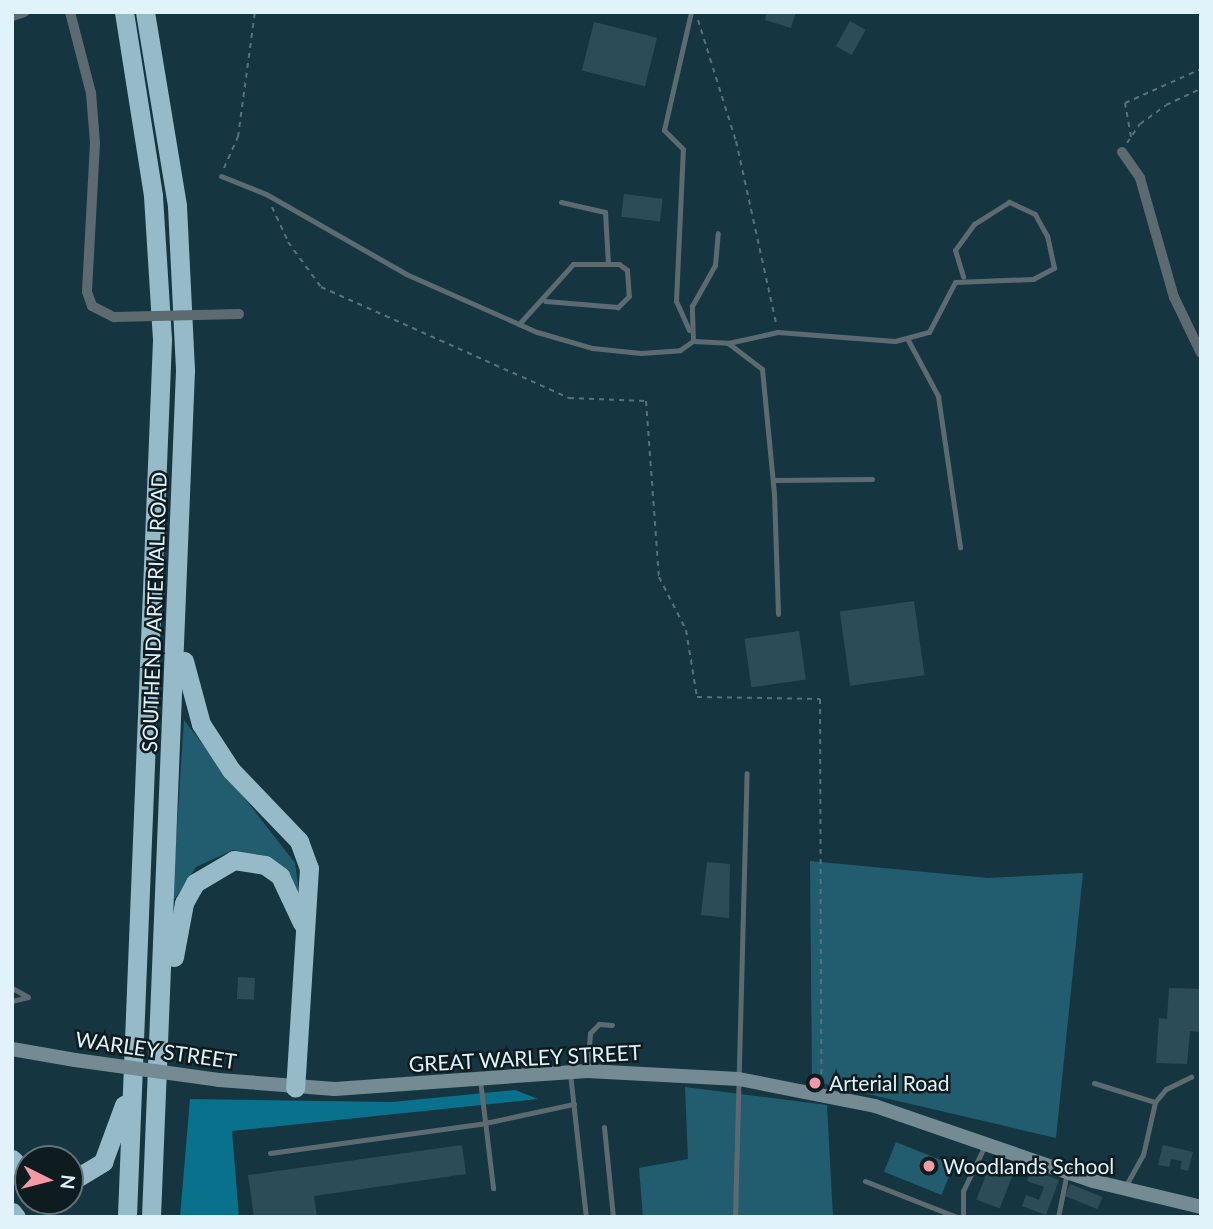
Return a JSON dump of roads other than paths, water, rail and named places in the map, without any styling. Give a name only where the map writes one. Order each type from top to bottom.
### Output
[{"type":"highway","points":[[111,12],[157,244]]},
{"type":"highway","name":"SOUTHEND ARTERIAL ROAD","points":[[124,12],[157,244],[162,433],[127,1217]]},
{"type":"highway","name":"SOUTHEND ARTERIAL ROAD","points":[[145,12],[177,206],[185,370],[179,575],[151,1217]]},
{"type":"highway","points":[[159,12],[177,117],[177,206]]},
{"type":"highway","points":[[179,575],[185,669],[201,724],[231,770],[299,841],[309,868],[303,924],[295,1088]]},
{"type":"highway","points":[[155,1150],[178,925],[195,883],[234,860],[265,865],[291,892],[303,924]]},
{"type":"highway","points":[[84,1174],[103,1162],[115,1137],[128,1091],[138,969]]},
{"type":"highway","points":[[12,1212],[16,1217]]},
{"type":"main road","name":"WARLEY STREET","points":[[12,1049],[219,1080],[295,1088]]},
{"type":"main road","name":"GREAT WARLEY STREET","points":[[295,1088],[587,1071],[739,1079],[875,1106],[1067,1172],[1124,1189],[1200,1204]]},
{"type":"street","points":[[12,16],[24,12]]},
{"type":"street","points":[[70,12],[91,93],[95,143],[87,292],[92,306],[114,317],[239,314]]},
{"type":"street","points":[[1122,152],[1140,178],[1174,297],[1201,353]]},
{"type":"lane","points":[[693,12],[664,130],[682,149],[676,301],[693,341]]},
{"type":"lane","points":[[221,176],[266,194],[406,274],[519,324],[593,348],[641,353],[680,350],[693,341],[728,343],[778,332],[908,340],[929,332],[951,287],[963,277],[1033,279],[1047,275],[1054,268],[1053,255],[1035,214],[1009,202],[974,224],[954,250],[963,277]]},
{"type":"lane","points":[[561,202],[605,212],[608,264]]},
{"type":"lane","points":[[690,331],[692,306],[715,265],[718,233]]},
{"type":"lane","points":[[519,324],[545,300],[573,264],[608,264],[627,270],[629,296],[618,307],[545,300]]},
{"type":"lane","points":[[908,340],[938,396],[960,547]]},
{"type":"lane","points":[[728,343],[762,369],[773,480],[778,614]]},
{"type":"lane","points":[[773,480],[872,479]]},
{"type":"lane","points":[[735,1217],[747,773]]},
{"type":"lane","points":[[12,988],[28,997],[12,1001]]},
{"type":"lane","points":[[587,1071],[590,1033],[599,1024],[612,1025]]},
{"type":"lane","points":[[570,1073],[586,1217]]},
{"type":"lane","points":[[1124,1189],[1143,1155],[1155,1102],[1166,1088],[1191,1077]]},
{"type":"lane","points":[[479,1078],[493,1188]]},
{"type":"lane","points":[[1094,1083],[1155,1102]]},
{"type":"lane","points":[[270,1153],[485,1123],[574,1104]]},
{"type":"lane","points":[[604,1126],[613,1217]]},
{"type":"lane","points":[[865,1181],[960,1217],[963,1191],[986,1142]]},
{"type":"lane","points":[[1058,1217],[1067,1172]]},
{"type":"place","name":"Arterial Road","points":[[815,1083]]},
{"type":"place","name":"Woodlands School","points":[[929,1166]]}]
